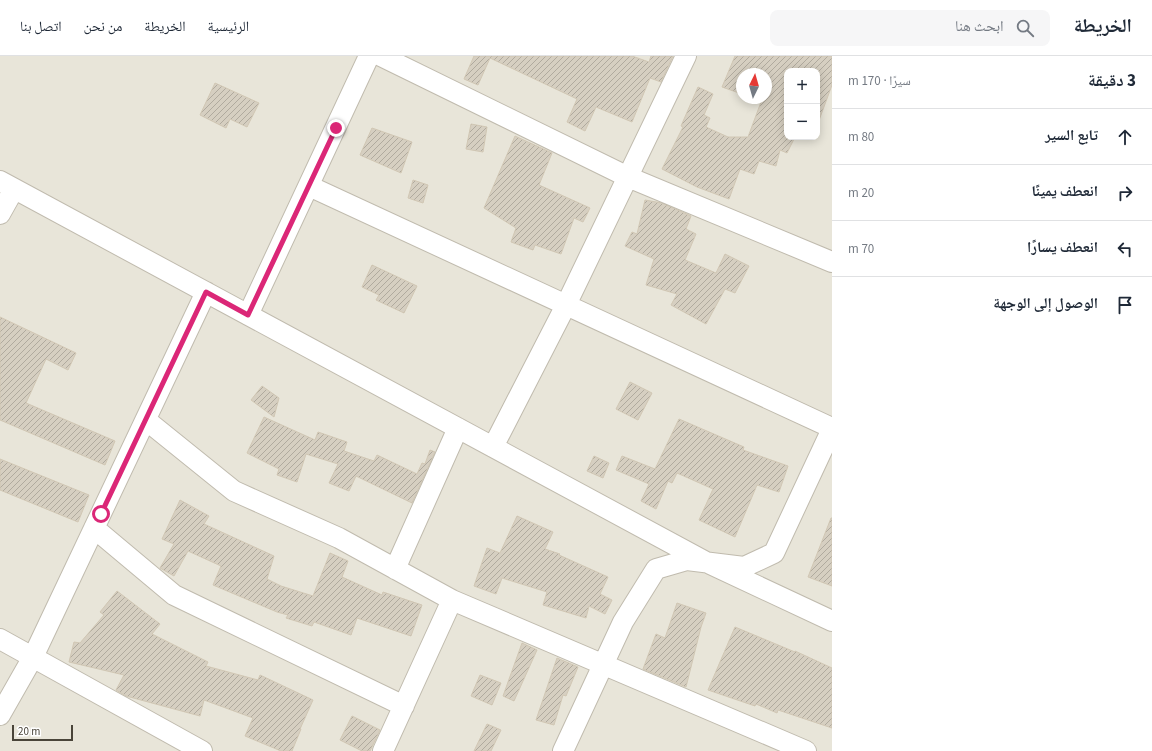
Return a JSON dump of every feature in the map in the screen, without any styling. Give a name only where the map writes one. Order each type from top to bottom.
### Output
[{"type":"street","points":[[248,315],[369,56]]},
{"type":"street","points":[[380,56],[628,177],[832,262]]},
{"type":"street","points":[[493,447],[566,305],[686,56]]},
{"type":"street","points":[[0,214],[7,185],[706,562],[832,621]]},
{"type":"street","points":[[309,186],[832,428],[774,553],[744,567],[687,560],[656,569],[623,622],[563,751]]},
{"type":"street","points":[[0,716],[33,658],[206,292]]},
{"type":"street","points":[[146,420],[234,491],[339,538],[452,600],[806,751]]},
{"type":"street","points":[[395,569],[458,428]]},
{"type":"street","points":[[94,528],[174,595],[404,706]]},
{"type":"street","points":[[383,751],[452,600]]},
{"type":"street","points":[[0,639],[202,751]]},
{"type":"shaded area","points":[[0,56],[832,56],[832,751],[0,751]]},
{"type":"building","points":[[474,56],[632,56],[649,62],[651,56],[673,56],[661,82],[650,78],[632,122],[596,107],[585,131],[567,122],[577,99],[490,58],[478,85],[464,79]]},
{"type":"building","points":[[735,56],[832,56],[832,85],[820,118],[820,68],[784,68],[784,140],[794,140],[787,153],[780,150],[776,166],[759,161],[754,174],[740,169],[729,199],[697,187],[662,169],[683,127],[681,126],[698,87],[713,94],[704,115],[710,118],[706,127],[728,137],[748,137],[760,104],[772,104],[772,68],[736,68],[736,92],[722,87]]},
{"type":"building","points":[[215,83],[259,103],[247,127],[230,119],[226,128],[200,115]]},
{"type":"building","points":[[471,124],[487,127],[483,152],[466,149]]},
{"type":"building","points":[[372,128],[412,142],[401,173],[360,155]]},
{"type":"building","points":[[515,136],[552,153],[539,185],[590,208],[583,222],[574,218],[561,254],[535,245],[533,250],[511,242],[516,228],[484,208]]},
{"type":"building","points":[[413,180],[428,185],[423,203],[408,198]]},
{"type":"building","points":[[645,200],[662,203],[691,216],[686,229],[696,234],[685,260],[716,273],[725,254],[749,266],[735,293],[725,289],[706,324],[671,305],[677,294],[646,285],[654,259],[625,246],[632,232],[637,234]]},
{"type":"building","points":[[372,265],[417,286],[404,313],[376,300],[379,295],[362,287]]},
{"type":"building","points":[[0,317],[76,353],[68,370],[46,359],[26,403],[115,441],[105,465],[0,420]]},
{"type":"building","points":[[630,382],[652,393],[638,420],[616,409]]},
{"type":"building","points":[[262,386],[279,398],[274,417],[251,400]]},
{"type":"building","points":[[264,417],[315,440],[318,432],[347,442],[344,451],[374,461],[377,455],[417,474],[422,463],[425,464],[430,450],[435,452],[412,503],[356,476],[349,491],[329,483],[338,464],[306,454],[297,482],[277,475],[279,469],[247,453]]},
{"type":"building","points":[[679,419],[744,447],[743,450],[788,466],[779,492],[757,485],[735,537],[699,520],[713,489],[677,473],[672,483],[668,481],[656,509],[641,501],[649,484],[616,470],[622,456],[655,469]]},
{"type":"building","points":[[594,456],[609,463],[603,478],[587,471]]},
{"type":"building","points":[[0,459],[89,495],[78,522],[0,490]]},
{"type":"building","points":[[180,500],[209,516],[204,524],[274,556],[267,579],[281,586],[313,596],[330,553],[348,561],[342,577],[382,595],[383,592],[422,605],[411,636],[357,618],[351,635],[314,622],[312,626],[286,618],[288,615],[277,612],[213,585],[221,566],[188,551],[174,576],[160,568],[174,544],[162,539]]},
{"type":"building","points":[[517,516],[553,532],[545,549],[560,554],[559,555],[608,577],[600,594],[612,600],[605,614],[589,606],[586,618],[543,605],[547,592],[502,578],[496,594],[474,586],[487,548],[500,553]]},
{"type":"building","points":[[832,518],[832,586],[808,577]]},
{"type":"building","points":[[117,591],[160,624],[152,634],[208,662],[206,666],[258,680],[260,675],[313,700],[292,751],[281,751],[245,736],[253,718],[204,700],[200,716],[126,696],[116,690],[124,675],[69,662],[74,642],[80,643],[104,615],[100,612]]},
{"type":"building","points":[[677,603],[706,613],[686,687],[643,669],[656,634],[665,638]]},
{"type":"building","points":[[735,627],[795,651],[832,668],[832,728],[778,710],[777,713],[756,704],[755,706],[708,690]]},
{"type":"building","points":[[522,643],[537,650],[514,701],[503,696]]},
{"type":"building","points":[[557,658],[578,667],[566,696],[563,695],[554,725],[536,720]]},
{"type":"building","points":[[480,675],[501,683],[492,705],[471,696]]},
{"type":"building","points":[[352,716],[380,730],[370,751],[362,751],[340,740]]},
{"type":"building","points":[[487,724],[501,730],[491,751],[474,751]]},
{"type":"route","points":[[101,514],[206,292],[248,315],[336,128]]}]
